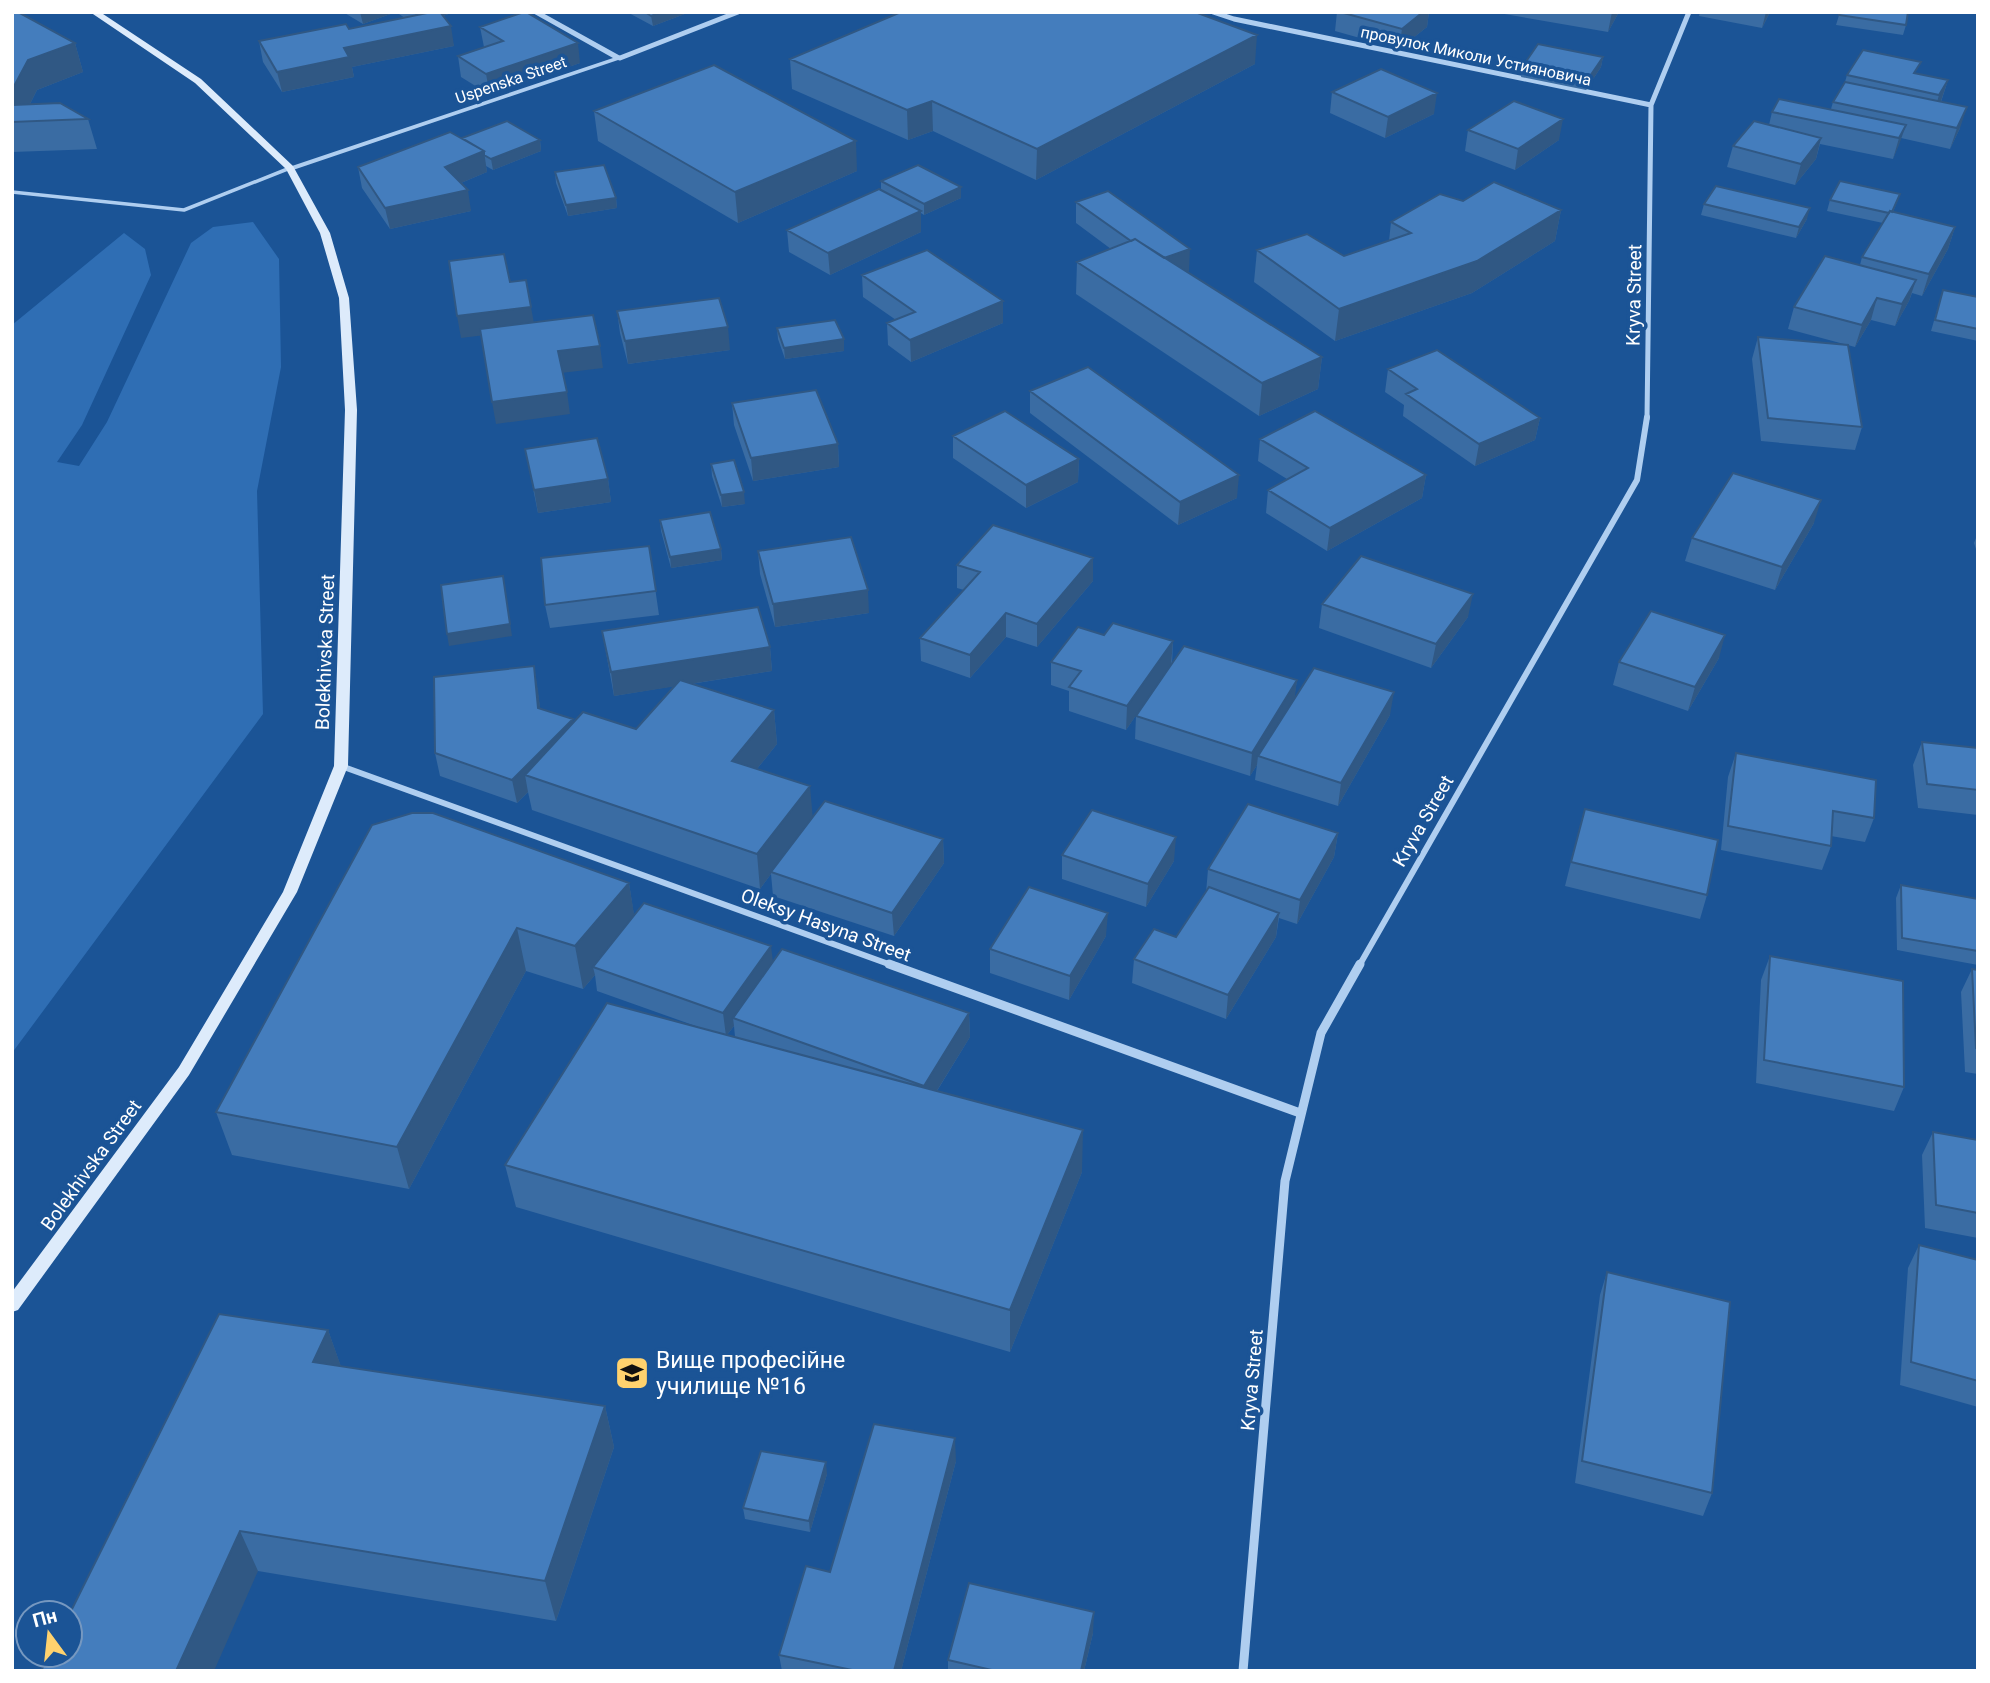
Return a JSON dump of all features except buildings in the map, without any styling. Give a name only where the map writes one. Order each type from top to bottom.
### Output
[{"type":"main road","name":"Bolekhivska Street","points":[[12,1306],[184,1071],[290,892],[341,766],[351,410],[344,298],[325,233],[290,169],[198,81],[94,12]]},
{"type":"street","points":[[535,12],[620,58]]},
{"type":"street","name":"Uspenska Street","points":[[290,169],[620,58],[738,12]]},
{"type":"street","name":"провулок Миколи Устияновича","points":[[1213,12],[1234,19],[1651,105]]},
{"type":"street","name":"Kryva Street","points":[[1243,1671],[1285,1181],[1321,1033],[1637,480],[1648,411],[1651,105],[1689,12]]},
{"type":"street","name":"Oleksy Hasyna Street","points":[[341,766],[1300,1113]]},
{"type":"lane","points":[[12,192],[184,210],[290,169]]},
{"type":"shaded area","points":[[253,222],[279,259],[281,367],[257,491],[263,714],[12,1053],[12,325],[124,233],[145,249],[151,275],[82,425],[57,462],[79,466],[107,422],[191,243],[213,227]]},
{"type":"place","name":"Вище професійне училище №16","points":[[632,1373]]}]
